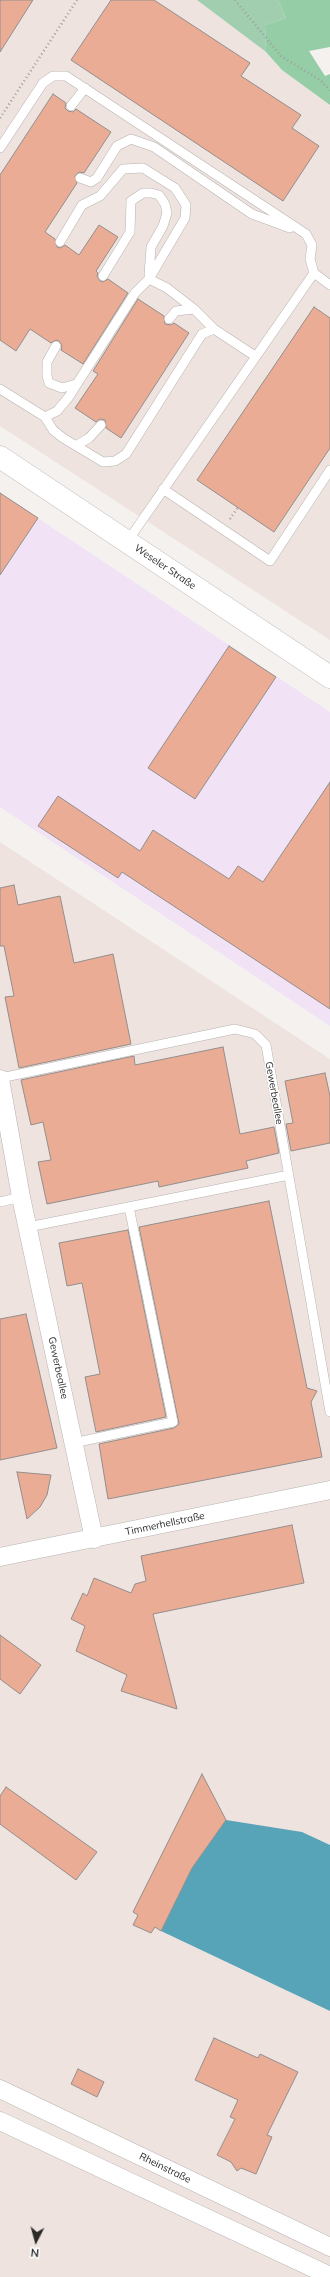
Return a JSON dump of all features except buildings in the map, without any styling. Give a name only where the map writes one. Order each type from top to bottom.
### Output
[{"type":"main road","name":"Weseler Straße","points":[[0,457],[330,677]]},
{"type":"street","name":"Gewerbeallee","points":[[0,1079],[21,1197],[94,1539]]},
{"type":"street","name":"Timmerhellstraße","points":[[0,1557],[330,1490]]},
{"type":"street","name":"Rheinstraße","points":[[0,2089],[330,2247]]},
{"type":"street","points":[[0,2121],[330,2276]]},
{"type":"lane","points":[[0,148],[43,83],[53,76],[66,76],[306,234],[312,245],[310,259],[314,272],[330,286]]},
{"type":"lane","points":[[71,106],[84,88]]},
{"type":"lane","points":[[80,178],[91,182],[97,178],[117,146],[131,139],[154,146],[252,214],[306,234]]},
{"type":"lane","points":[[45,417],[57,411],[135,293],[149,279],[185,218],[186,205],[175,188],[143,168],[124,169],[100,196],[82,205],[60,242]]},
{"type":"lane","points":[[103,276],[130,232],[129,211],[131,201],[143,193],[151,193],[159,195],[165,204],[167,213],[163,226],[151,248],[149,279]]},
{"type":"lane","points":[[127,542],[314,272]]},
{"type":"lane","points":[[149,279],[167,288],[194,309],[214,329],[255,356]]},
{"type":"lane","points":[[169,319],[176,311],[194,309]]},
{"type":"lane","points":[[0,389],[45,417],[53,430],[103,462],[115,461],[126,454],[202,334],[214,329]]},
{"type":"lane","points":[[56,346],[47,362],[46,376],[49,383],[62,388],[76,384]]},
{"type":"lane","points":[[77,445],[89,438],[101,425]]},
{"type":"lane","points":[[163,489],[270,561],[330,470]]},
{"type":"lane","name":"Gewerbeallee","points":[[0,1079],[235,1029],[255,1034],[266,1045],[330,1412]]},
{"type":"lane","points":[[28,1227],[289,1175]]},
{"type":"lane","points":[[0,1202],[21,1197]]},
{"type":"lane","points":[[73,1442],[173,1422],[130,1207]]},
{"type":"path","points":[[0,118],[77,0]]},
{"type":"path","points":[[235,0],[281,56],[320,80],[330,90]]},
{"type":"shaded area","points":[[0,0],[197,0],[266,52],[282,70],[330,105],[330,640],[0,426]]},
{"type":"shaded area","points":[[0,493],[330,712],[330,1026],[0,807]]},
{"type":"shaded area","points":[[0,842],[330,1059],[330,1845],[302,1832],[161,1931],[330,2011],[330,2277],[0,2277]]},
{"type":"green space","points":[[197,0],[278,0],[286,18],[265,25],[266,52]]},
{"type":"green space","points":[[278,0],[330,0],[330,47],[309,51],[325,76],[330,74],[330,105],[282,70],[266,52],[265,25],[286,18]]},
{"type":"water","points":[[226,1820],[302,1832],[330,1845],[330,2011],[161,1931],[192,1868]]}]
